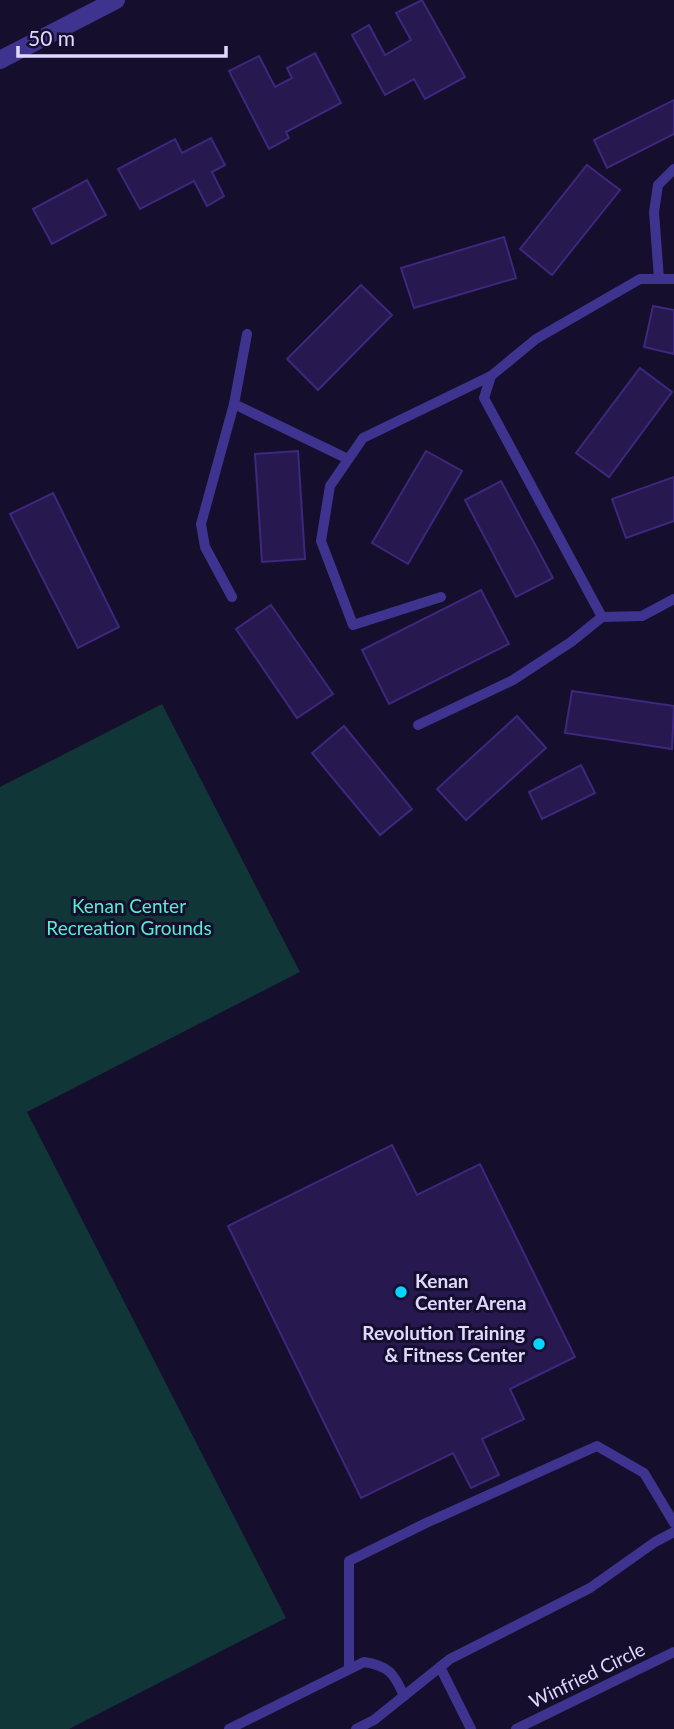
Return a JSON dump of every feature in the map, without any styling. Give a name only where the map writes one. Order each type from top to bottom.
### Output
[{"type":"street","points":[[0,60],[116,0]]},
{"type":"lane","points":[[659,279],[654,212],[658,184],[674,169]]},
{"type":"lane","points":[[441,597],[354,625],[321,541],[330,486],[363,438],[491,376],[536,339],[640,279],[674,279]]},
{"type":"lane","points":[[232,597],[205,547],[201,524],[233,404],[247,334]]},
{"type":"lane","points":[[491,376],[484,398],[602,617]]},
{"type":"lane","points":[[233,404],[348,459]]},
{"type":"lane","points":[[418,725],[513,680],[571,642],[602,617],[642,616],[674,599]]},
{"type":"lane","points":[[349,1669],[349,1561],[597,1446],[643,1473],[674,1523]]},
{"type":"lane","points":[[356,1729],[374,1720],[450,1659],[590,1588],[655,1542],[674,1532]]},
{"type":"lane","name":"Winfried Circle","points":[[516,1729],[674,1652]]},
{"type":"lane","points":[[229,1729],[364,1662],[382,1665],[396,1678],[404,1696]]},
{"type":"lane","points":[[440,1667],[471,1729]]},
{"type":"green space","name":"Kenan Center Recreation Grounds","points":[[162,704],[300,972],[27,1112],[286,1618],[69,1729],[0,1729],[0,787]]},
{"type":"building","points":[[422,0],[465,77],[425,99],[414,79],[385,95],[352,35],[369,25],[385,55],[411,40],[396,13]]},
{"type":"building","points":[[315,53],[341,103],[286,132],[289,138],[269,149],[229,71],[259,56],[275,87],[292,78],[287,68]]},
{"type":"building","points":[[674,100],[674,134],[607,168],[594,140]]},
{"type":"building","points":[[211,138],[225,165],[212,172],[224,196],[207,206],[194,181],[140,209],[118,169],[175,139],[182,153]]},
{"type":"building","points":[[587,165],[620,190],[552,275],[520,249]]},
{"type":"building","points":[[87,180],[106,215],[52,244],[33,209]]},
{"type":"building","points":[[504,237],[516,278],[414,308],[401,268]]},
{"type":"building","points":[[361,285],[392,315],[318,390],[287,359]]},
{"type":"building","points":[[653,306],[674,310],[674,354],[644,347]]},
{"type":"building","points":[[640,368],[672,392],[609,477],[576,453]]},
{"type":"building","points":[[298,451],[305,559],[262,562],[255,454]]},
{"type":"building","points":[[426,451],[462,471],[408,564],[372,543]]},
{"type":"building","points":[[674,477],[674,521],[626,538],[612,499]]},
{"type":"building","points":[[501,481],[553,578],[516,597],[465,500]]},
{"type":"building","points":[[53,493],[119,627],[78,648],[10,514]]},
{"type":"building","points":[[481,590],[509,644],[389,704],[362,650]]},
{"type":"building","points":[[271,605],[333,694],[297,718],[236,629]]},
{"type":"building","points":[[572,691],[674,706],[672,749],[565,733]]},
{"type":"building","points":[[517,716],[546,748],[466,820],[437,789]]},
{"type":"building","points":[[344,726],[412,809],[380,835],[312,753]]},
{"type":"building","points":[[581,765],[595,793],[542,819],[529,792]]},
{"type":"building","name":"Kenan Center Arena","points":[[392,1145],[417,1195],[480,1164],[575,1357],[510,1389],[524,1419],[482,1439],[499,1475],[471,1488],[453,1453],[361,1498],[228,1226]]},
{"type":"place","name":"Kenan Center Arena","points":[[401,1292]]},
{"type":"place","name":"Revolution Training & Fitness Center","points":[[539,1344]]}]
